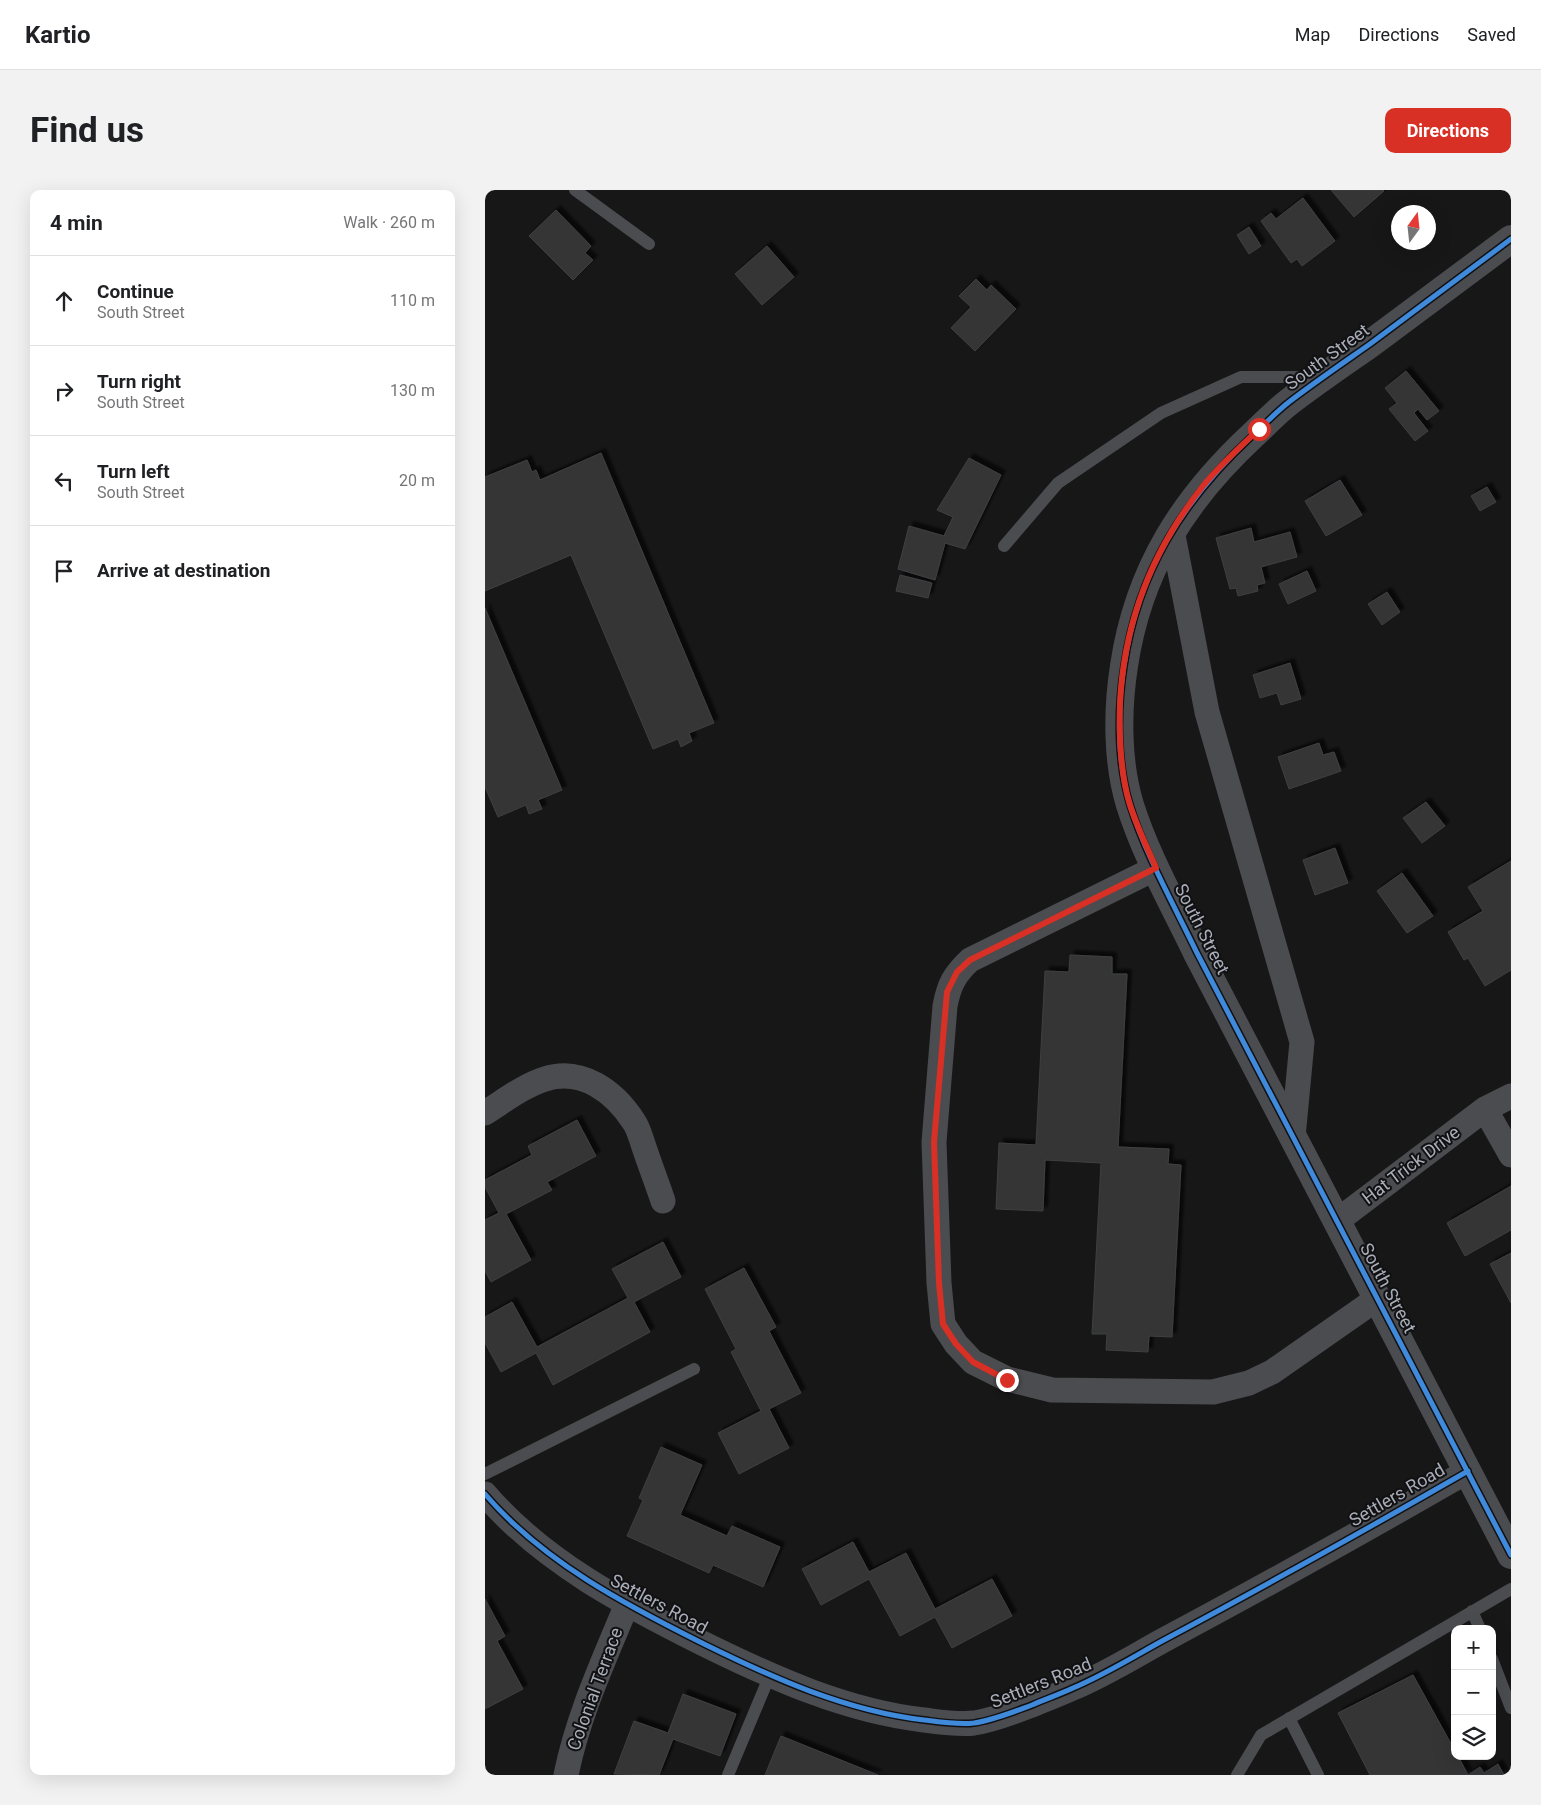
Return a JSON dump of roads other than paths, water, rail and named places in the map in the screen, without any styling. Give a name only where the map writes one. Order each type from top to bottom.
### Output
[{"type":"street","name":"South Street","points":[[1511,239],[1288,403],[1230,456],[1203,486],[1172,530],[1151,570],[1137,606],[1127,644],[1121,682],[1119,722],[1122,763],[1130,803],[1141,836],[1156,868],[1197,953],[1511,1555]]},
{"type":"street","points":[[1172,530],[1207,712],[1302,1042],[1293,1137]]},
{"type":"street","name":"South Street","points":[[1156,868],[970,960],[957,972],[951,983],[947,992],[945,1006],[934,1142],[939,1283],[943,1324],[956,1344],[973,1362],[1007,1380],[1052,1390],[1213,1392],[1249,1384],[1271,1372],[1378,1298]]},
{"type":"street","points":[[485,1113],[521,1090],[546,1079],[570,1076],[585,1079],[599,1085],[612,1094],[635,1123],[663,1201]]},
{"type":"street","name":"Hat Trick Drive","points":[[1337,1221],[1485,1110],[1511,1096]]},
{"type":"street","points":[[1485,1110],[1511,1155]]},
{"type":"street","name":"Settlers Road","points":[[485,1494],[522,1531],[605,1592],[660,1622],[770,1675],[824,1696],[881,1713],[911,1719],[973,1723],[1008,1714],[1075,1688],[1278,1579],[1468,1471]]},
{"type":"street","name":"Colonial Terrace","points":[[566,1775],[570,1755],[586,1704],[627,1604]]},
{"type":"lane","points":[[575,190],[649,244]]},
{"type":"lane","points":[[1004,546],[1058,483],[1161,413],[1241,378],[1323,378]]},
{"type":"lane","points":[[485,1474],[694,1369]]},
{"type":"lane","points":[[1237,1775],[1261,1735],[1511,1589]]},
{"type":"lane","points":[[1472,1611],[1477,1625]]},
{"type":"lane","points":[[1496,1669],[1511,1708]]},
{"type":"lane","points":[[728,1775],[770,1675]]},
{"type":"lane","points":[[1289,1718],[1318,1775]]}]
